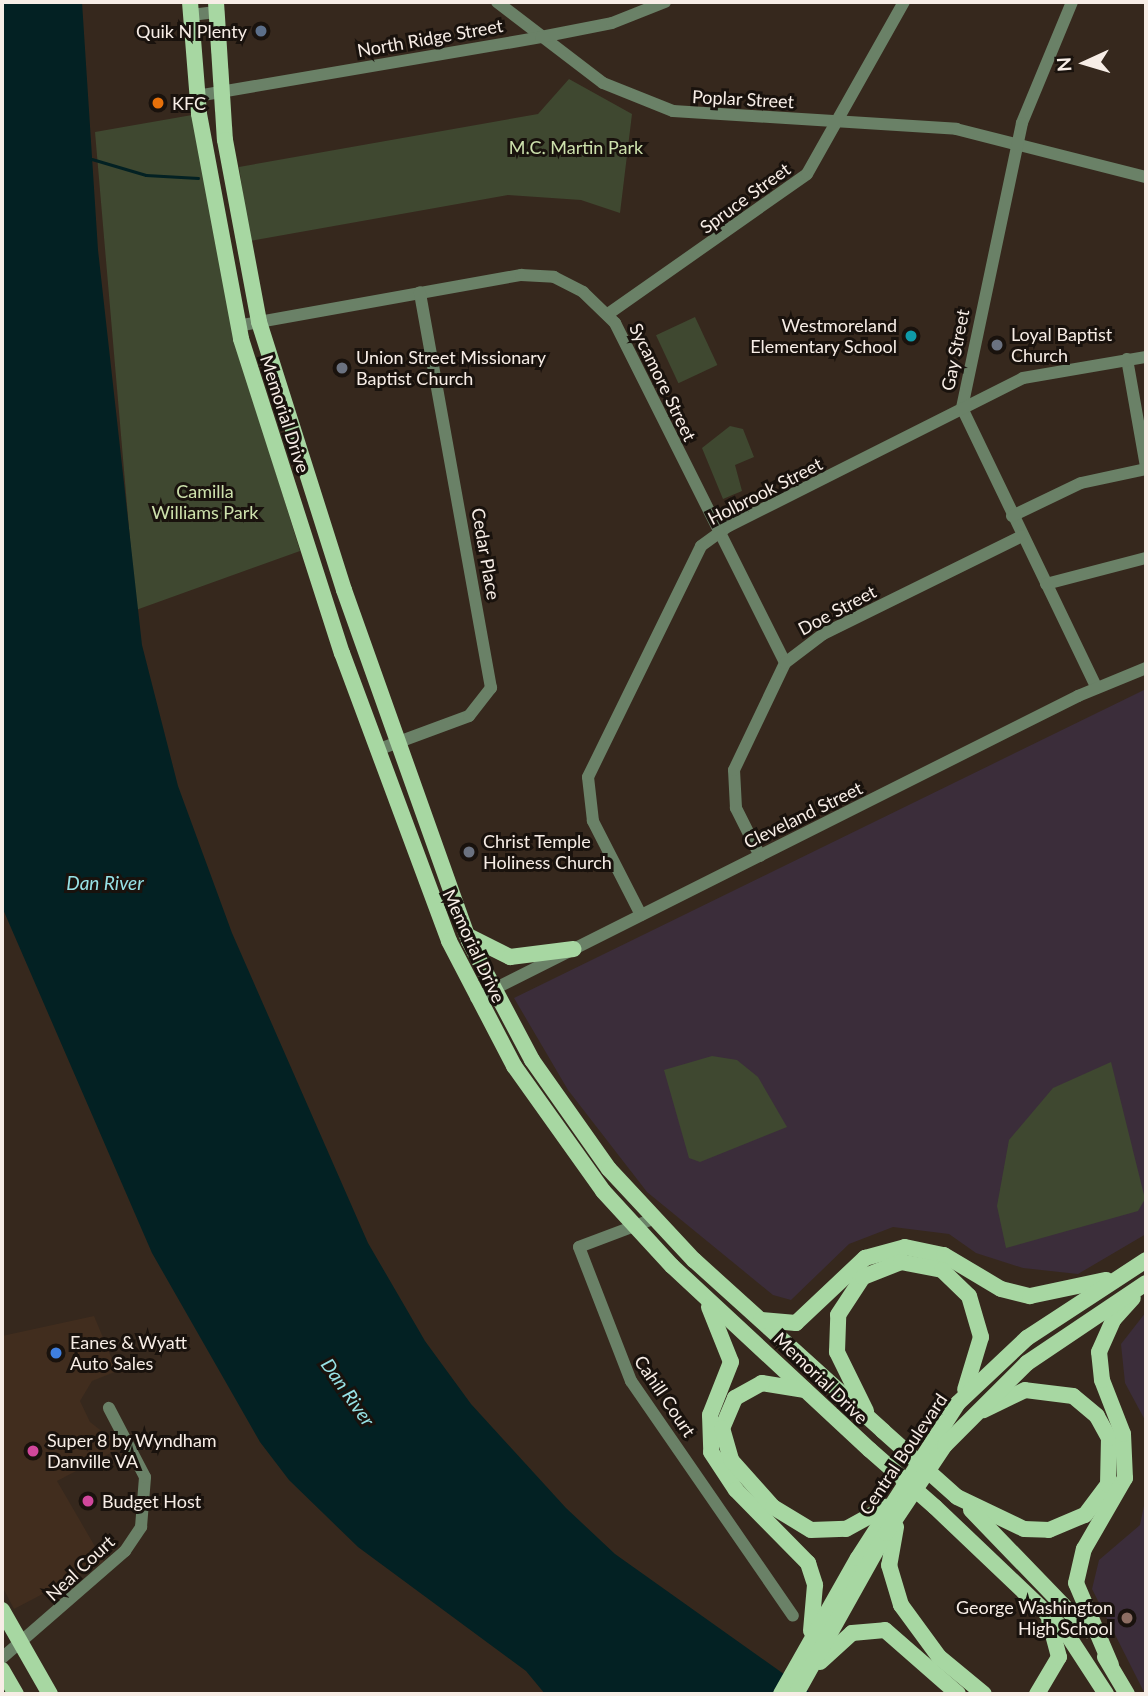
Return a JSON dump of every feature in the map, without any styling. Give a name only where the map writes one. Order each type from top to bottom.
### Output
[{"type":"main road","name":"Memorial Drive","points":[[216,7],[220,92],[259,322],[397,742],[465,932],[493,989],[559,1102],[653,1219],[758,1319],[957,1497],[1045,1580],[1111,1665],[1127,1694]]},
{"type":"main road","name":"Memorial Drive","points":[[191,8],[197,96],[237,326],[423,882],[476,998],[552,1124],[634,1226],[706,1298],[1044,1608],[1106,1694]]},
{"type":"main road","points":[[465,932],[484,950],[510,957],[573,949]]},
{"type":"main road","points":[[758,1319],[796,1323],[865,1258],[905,1247],[944,1255],[1001,1289],[1030,1296],[1064,1293],[1128,1272]]},
{"type":"main road","name":"Central Boulevard","points":[[799,1688],[895,1510],[958,1403],[1027,1338],[1146,1261]]},
{"type":"main road","points":[[878,1426],[844,1371],[836,1327],[856,1284],[901,1262],[942,1270],[975,1307],[981,1337],[958,1403]]},
{"type":"main road","points":[[1111,1665],[1078,1594],[1077,1571],[1121,1493],[1127,1469],[1123,1434],[1099,1368],[1102,1341],[1146,1283]]},
{"type":"main road","name":"Central Boulevard","points":[[781,1694],[807,1647],[895,1510],[967,1420],[1036,1356],[1146,1283]]},
{"type":"main road","points":[[706,1298],[731,1362],[710,1415],[711,1452],[736,1490],[808,1563],[815,1605],[807,1647]]},
{"type":"main road","points":[[805,1390],[762,1383],[727,1408],[722,1436],[744,1478],[773,1507],[811,1530],[846,1529],[895,1510],[889,1565],[901,1605],[939,1657],[984,1694]]},
{"type":"main road","points":[[957,1497],[1024,1529],[1049,1530],[1094,1506],[1111,1473],[1105,1428],[1084,1403],[1064,1392],[1025,1390],[967,1420]]},
{"type":"main road","points":[[1037,1694],[1059,1657],[1044,1608]]},
{"type":"main road","points":[[2,1610],[50,1694]]},
{"type":"main road","points":[[799,1688],[842,1639],[876,1629],[893,1634],[958,1694]]},
{"type":"main road","points":[[2,1670],[16,1694]]},
{"type":"street","name":"Poplar Street","points":[[497,2],[603,83],[649,105],[697,116],[837,121],[964,130],[1146,177]]},
{"type":"street","name":"North Ridge Street","points":[[197,96],[612,23],[665,2]]},
{"type":"street","name":"Spruce Street","points":[[608,314],[794,187],[837,121],[904,2]]},
{"type":"street","name":"Gay Street","points":[[1072,2],[1017,144],[961,408],[1096,687]]},
{"type":"street","points":[[191,8],[216,7]]},
{"type":"street","name":"Sycamore Street","points":[[237,326],[420,292],[538,275],[569,283],[608,314],[785,663]]},
{"type":"street","name":"Cedar Place","points":[[377,750],[469,716],[491,688],[420,292]]},
{"type":"street","name":"Holbrook Street","points":[[641,915],[593,821],[588,778],[693,557],[718,532],[1023,378],[1146,357]]},
{"type":"street","points":[[1012,516],[1081,483],[1146,468],[1127,359]]},
{"type":"street","name":"Doe Street","points":[[760,856],[736,808],[734,770],[785,663],[815,639],[1022,536]]},
{"type":"street","points":[[1046,584],[1146,558]]},
{"type":"street","name":"Cleveland Street","points":[[476,998],[1096,687],[1146,668]]},
{"type":"street","name":"Cahill Court","points":[[653,1219],[579,1247],[622,1363],[793,1616]]},
{"type":"street","name":"Neal Court","points":[[2,1658],[125,1551],[141,1527],[145,1477],[109,1408]]},
{"type":"shaded area","points":[[1146,689],[1146,1234],[1078,1274],[1023,1268],[976,1253],[949,1234],[893,1227],[849,1244],[791,1300],[773,1295],[647,1192],[568,1090],[514,998]]},
{"type":"shaded area","points":[[1146,1312],[1146,1422],[1125,1383],[1121,1344]]},
{"type":"shaded area","points":[[94,1316],[117,1371],[92,1381],[80,1401],[90,1422],[122,1447],[57,1481],[104,1562],[14,1609],[2,1586],[2,1336]]},
{"type":"shaded area","name":"George Washington High School","points":[[1146,1496],[1145,1694],[1092,1589],[1099,1560],[1140,1525]]},
{"type":"green space","name":"M.C. Martin Park","points":[[569,79],[632,114],[620,213],[581,200],[508,195],[250,241],[239,167],[538,114]]},
{"type":"green space","name":"Camilla Williams Park","points":[[192,115],[232,330],[300,551],[136,610],[95,132]]},
{"type":"green space","points":[[695,317],[717,365],[678,383],[656,335]]},
{"type":"green space","points":[[730,426],[743,429],[754,457],[735,465],[742,491],[723,499],[702,448]]},
{"type":"green space","points":[[712,1056],[737,1060],[758,1077],[787,1127],[700,1162],[689,1158],[664,1070]]},
{"type":"green space","points":[[1111,1062],[1145,1199],[1138,1211],[1006,1248],[997,1206],[1009,1140],[1053,1088]]},
{"type":"water","name":"Dan River","points":[[2,2],[82,2],[98,250],[142,645],[178,786],[232,933],[368,1243],[425,1341],[471,1404],[566,1508],[615,1554],[812,1694],[545,1694],[526,1671],[358,1547],[289,1480],[260,1442],[152,1253],[2,907]]},
{"type":"waterway","points":[[92,159],[146,175],[198,178]]},
{"type":"place","name":"Quik N Plenty","points":[[261,31]]},
{"type":"place","name":"KFC","points":[[158,103]]},
{"type":"place","name":"Westmoreland Elementary School","points":[[911,336]]},
{"type":"place","name":"Loyal Baptist Church","points":[[997,345]]},
{"type":"place","name":"Union Street Missionary Baptist Church","points":[[342,368]]},
{"type":"place","name":"Christ Temple Holiness Church","points":[[469,852]]},
{"type":"place","name":"Eanes & Wyatt Auto Sales","points":[[56,1353]]},
{"type":"place","name":"Super 8 by Wyndham Danville VA","points":[[33,1451]]},
{"type":"place","name":"Budget Host","points":[[88,1501]]},
{"type":"place","name":"George Washington High School","points":[[1127,1618]]}]
